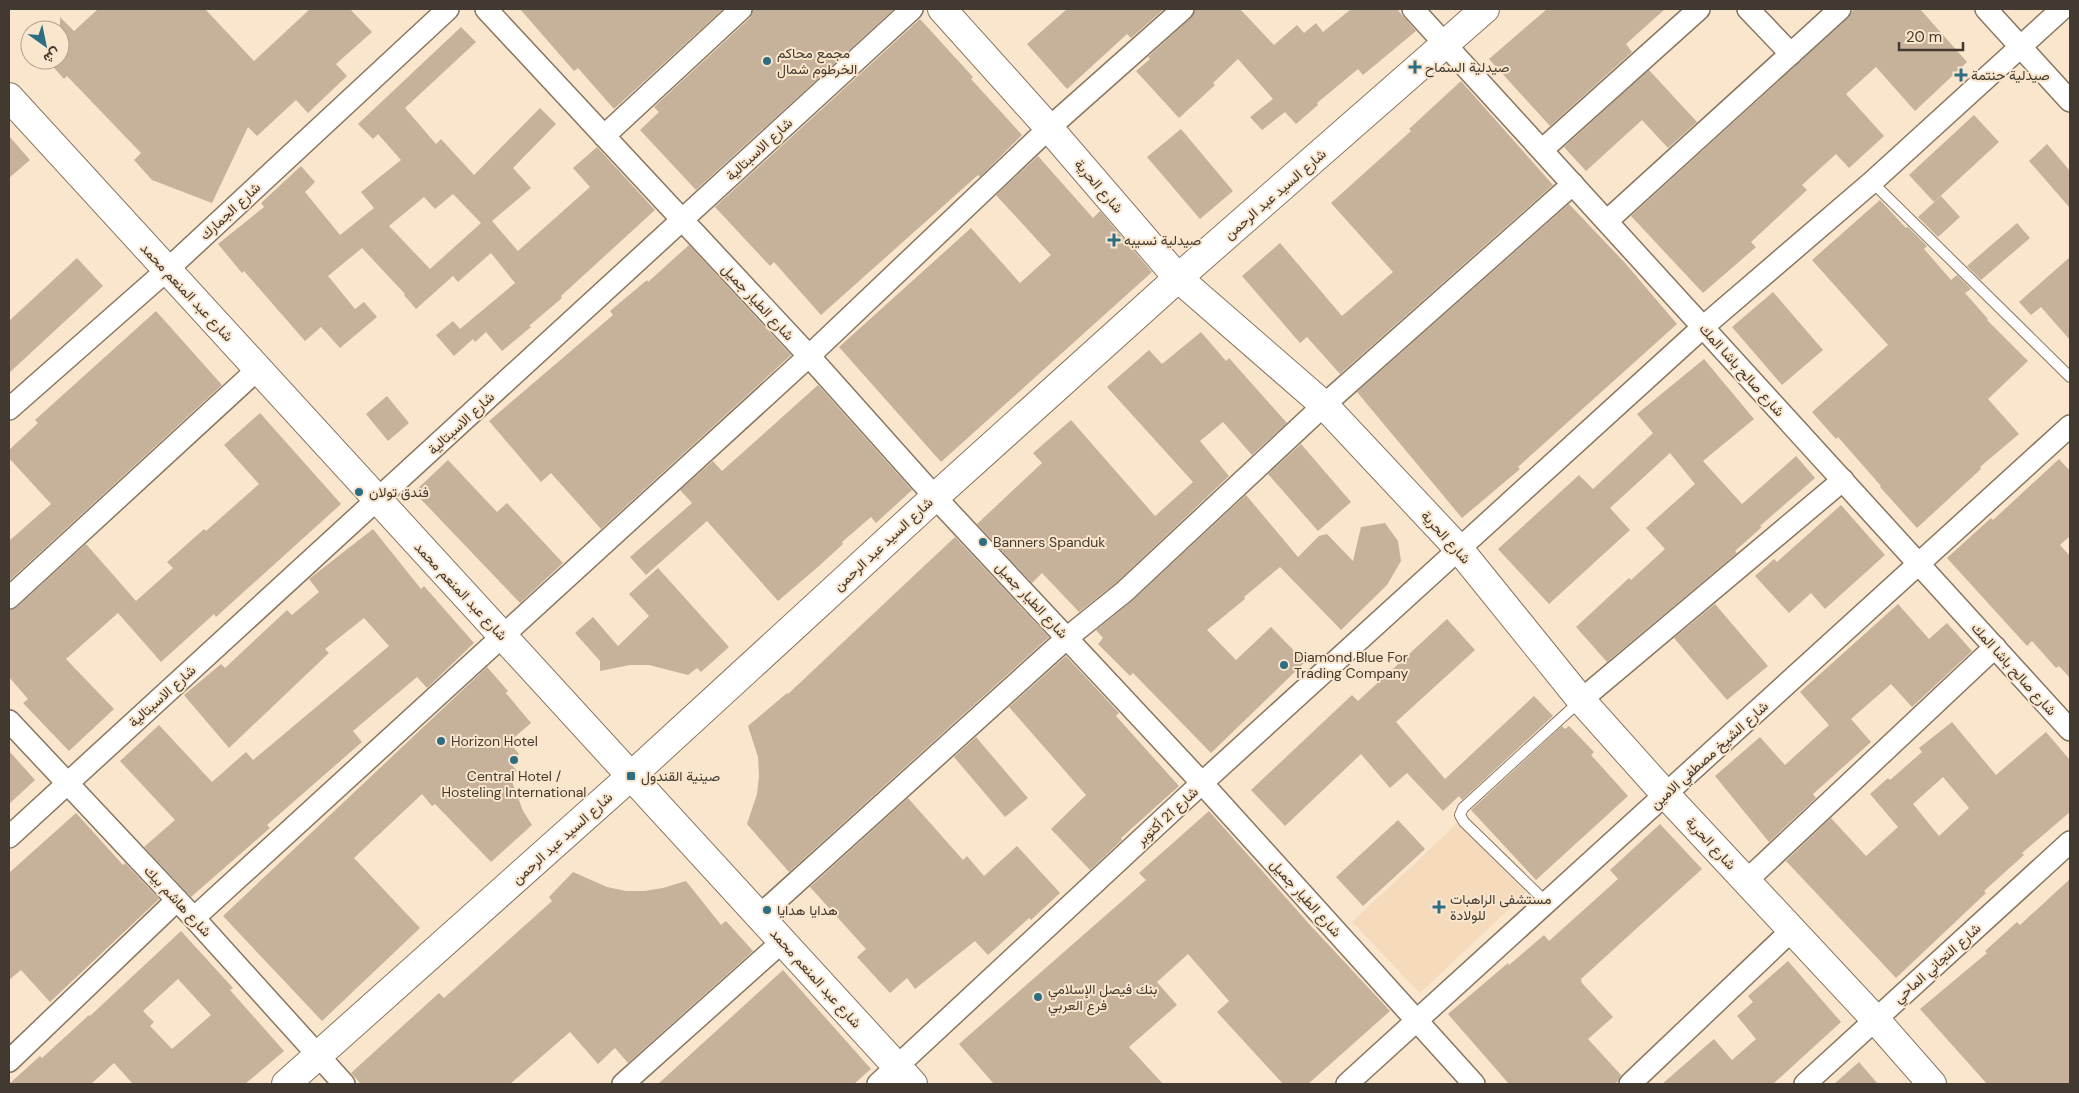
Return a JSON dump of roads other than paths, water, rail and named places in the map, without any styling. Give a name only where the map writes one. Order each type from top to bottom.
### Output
[{"type":"street","name":"شارع الجمارك","points":[[9,409],[167,270],[448,9]]},
{"type":"street","name":"شارع الطيار جميل","points":[[486,9],[683,219],[935,497],[1068,637],[1474,1084]]},
{"type":"street","points":[[604,136],[740,9]]},
{"type":"street","name":"شارع الاسبتالية","points":[[9,837],[912,9]]},
{"type":"street","name":"شارع الحرية","points":[[942,9],[1049,128],[1178,278],[1324,406],[1458,549],[1581,700],[1666,795],[1876,1020],[1932,1084]]},
{"type":"street","points":[[194,918],[809,356],[1049,128],[1184,9]]},
{"type":"street","name":"شارع صالح باشا المك","points":[[1413,9],[2070,730]]},
{"type":"street","name":"شارع السيد عبد الرحمن","points":[[286,1084],[631,776],[935,497],[1178,278],[1485,9]]},
{"type":"street","points":[[1542,150],[1699,9]]},
{"type":"street","points":[[1748,9],[1791,54]]},
{"type":"street","points":[[1607,221],[1840,9]]},
{"type":"street","points":[[1986,9],[2070,101]]},
{"type":"street","name":"شارع 21 أكتوبر","points":[[896,1078],[1202,783],[1703,327],[1872,182],[2062,9]]},
{"type":"street","name":"شارع عبد المنعم محمد","points":[[9,97],[783,941],[896,1078]]},
{"type":"street","points":[[759,916],[1068,637],[1124,592],[1324,406],[1573,184]]},
{"type":"street","points":[[9,598],[258,369]]},
{"type":"street","name":"شارع الشيخ مصطفي الامين","points":[[1347,1084],[2070,426]]},
{"type":"street","points":[[1581,700],[1843,480]]},
{"type":"street","points":[[1746,881],[1995,648]]},
{"type":"street","name":"شارع هاشم بيك","points":[[9,721],[194,918],[344,1084]]},
{"type":"street","name":"شارع التجاني الماحي","points":[[1804,1084],[2070,842]]},
{"type":"street","points":[[9,1061],[177,900]]},
{"type":"street","points":[[1630,1084],[1792,930]]},
{"type":"street","points":[[623,1084],[783,941]]},
{"type":"lane","points":[[1872,182],[2070,377]]},
{"type":"lane","points":[[1547,903],[1464,822],[1460,815],[1463,808],[1581,700]]},
{"type":"place","name":"مجمع محاكم الخرطوم شمال","points":[[767,61]]},
{"type":"place","name":"صيدلية السماح","points":[[1415,67]]},
{"type":"place","name":"صيدلية حنتمة","points":[[1961,75]]},
{"type":"place","name":"صيدلية نسيبه","points":[[1114,240]]},
{"type":"place","name":"فندق تولان","points":[[359,492]]},
{"type":"place","name":"Banners Spanduk","points":[[983,542]]},
{"type":"place","name":"Diamond Blue For Trading Company","points":[[1284,665]]},
{"type":"place","name":"Horizon Hotel","points":[[441,741]]},
{"type":"place","name":"Central Hotel / Hosteling International","points":[[514,760]]},
{"type":"place","name":"صينية القندول","points":[[631,776]]},
{"type":"place","name":"مستشفى الراهبات للولادة","points":[[1439,907]]},
{"type":"place","name":"هدايا هدايا","points":[[767,910]]},
{"type":"place","name":"بنك فيصل الإسلامي فرع العربي","points":[[1038,997]]}]
